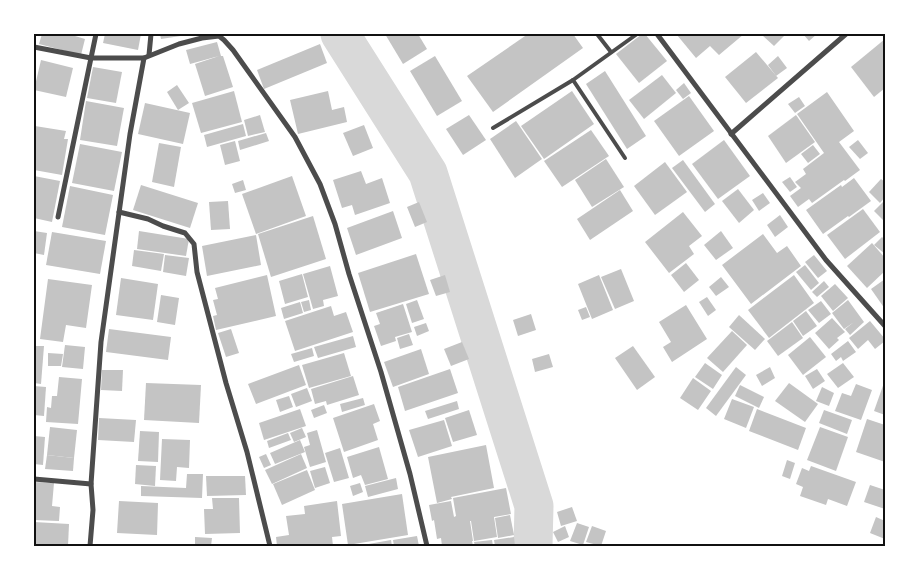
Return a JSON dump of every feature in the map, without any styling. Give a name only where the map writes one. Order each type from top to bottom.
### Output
[{"type":"street","points":[[58,217],[96,34]]},
{"type":"street","points":[[90,546],[93,510],[91,484],[101,342],[130,134],[151,34]]},
{"type":"street","points":[[657,34],[826,260],[885,326]]},
{"type":"street","points":[[731,134],[846,34]]},
{"type":"street","points":[[34,47],[91,58],[146,56],[180,44],[219,36],[233,50],[295,137],[320,184],[335,224],[381,372],[410,474],[427,546]]},
{"type":"street","points":[[119,212],[148,219],[163,226],[185,232],[194,244],[196,272],[247,452],[270,546]]},
{"type":"street","points":[[34,479],[91,484]]},
{"type":"lane","points":[[596,34],[611,52]]},
{"type":"lane","points":[[493,128],[573,80],[637,34]]},
{"type":"lane","points":[[573,80],[624,158]]},
{"type":"building","points":[[42,34],[76,34],[75,36],[85,39],[81,55],[39,44]]},
{"type":"building","points":[[105,34],[141,34],[138,50],[103,43]]},
{"type":"building","points":[[160,34],[187,34],[187,35],[161,39]]},
{"type":"building","points":[[385,34],[418,34],[427,49],[403,64]]},
{"type":"building","points":[[528,34],[573,34],[583,48],[493,112],[467,76]]},
{"type":"building","points":[[642,34],[645,34],[667,61],[639,83],[616,54]]},
{"type":"building","points":[[744,34],[719,55],[710,46],[696,58],[677,35]]},
{"type":"building","points":[[761,34],[786,34],[774,46]]},
{"type":"building","points":[[803,34],[817,34],[809,41]]},
{"type":"building","points":[[885,39],[885,88],[874,97],[851,67]]},
{"type":"building","points":[[217,42],[233,87],[205,96],[195,64],[219,56],[190,64],[186,50]]},
{"type":"building","points":[[320,44],[327,63],[264,89],[257,70]]},
{"type":"building","points":[[756,52],[778,78],[746,103],[725,77]]},
{"type":"building","points":[[435,56],[462,101],[437,116],[410,71]]},
{"type":"building","points":[[778,56],[787,68],[776,76],[768,65]]},
{"type":"building","points":[[41,60],[73,68],[66,97],[34,90]]},
{"type":"building","points":[[93,67],[122,72],[116,103],[87,98]]},
{"type":"building","points":[[605,71],[646,136],[627,149],[586,84]]},
{"type":"building","points":[[662,75],[676,93],[644,119],[629,100]]},
{"type":"building","points":[[684,83],[691,93],[683,99],[676,90]]},
{"type":"building","points":[[177,85],[189,103],[178,110],[167,92]]},
{"type":"building","points":[[234,91],[242,122],[201,133],[192,103]]},
{"type":"building","points":[[328,91],[332,110],[344,107],[347,122],[298,134],[290,100]]},
{"type":"building","points":[[572,91],[594,124],[544,159],[521,126]]},
{"type":"building","points":[[827,92],[854,131],[839,142],[860,170],[812,203],[809,199],[798,207],[790,196],[801,188],[795,182],[806,174],[803,169],[824,153],[797,114]]},
{"type":"building","points":[[689,96],[714,131],[679,156],[654,121]]},
{"type":"building","points":[[799,97],[805,106],[795,113],[788,104]]},
{"type":"building","points":[[86,101],[124,108],[117,146],[80,140]]},
{"type":"building","points":[[145,103],[190,113],[183,144],[138,134]]},
{"type":"building","points":[[260,115],[265,132],[248,136],[244,120]]},
{"type":"building","points":[[469,115],[486,140],[463,155],[446,129]]},
{"type":"building","points":[[796,115],[815,142],[786,163],[768,136]]},
{"type":"building","points":[[516,121],[542,159],[515,178],[490,139]]},
{"type":"building","points":[[243,124],[246,136],[207,147],[204,135]]},
{"type":"building","points":[[364,125],[373,148],[353,156],[343,133]]},
{"type":"building","points":[[35,126],[66,131],[64,139],[68,139],[62,175],[34,170]]},
{"type":"building","points":[[591,130],[609,156],[562,187],[544,161]]},
{"type":"building","points":[[266,133],[269,141],[240,150],[238,141]]},
{"type":"building","points":[[724,140],[750,176],[718,199],[692,164]]},
{"type":"building","points":[[858,140],[868,153],[860,159],[849,147]]},
{"type":"building","points":[[235,141],[240,161],[225,165],[220,145]]},
{"type":"building","points":[[159,143],[181,147],[174,187],[152,182]]},
{"type":"building","points":[[80,144],[122,152],[114,191],[72,183]]},
{"type":"building","points":[[813,145],[820,154],[808,163],[801,154]]},
{"type":"building","points":[[606,159],[624,187],[592,207],[575,180]]},
{"type":"building","points":[[683,160],[715,204],[705,212],[672,168]]},
{"type":"building","points":[[665,162],[687,192],[655,215],[634,186]]},
{"type":"building","points":[[361,171],[366,184],[382,178],[390,203],[355,215],[352,205],[342,208],[333,180]]},
{"type":"building","points":[[34,176],[60,181],[52,222],[34,218]]},
{"type":"building","points":[[292,176],[306,216],[256,234],[242,194]]},
{"type":"building","points":[[790,177],[797,187],[790,192],[782,182]]},
{"type":"building","points":[[854,178],[871,201],[823,234],[806,210]]},
{"type":"building","points":[[881,179],[885,182],[885,197],[880,203],[869,192]]},
{"type":"building","points":[[243,180],[246,190],[235,193],[232,184]]},
{"type":"building","points":[[141,185],[198,203],[190,228],[133,210]]},
{"type":"building","points":[[70,186],[113,195],[105,235],[62,227]]},
{"type":"building","points":[[738,189],[754,210],[739,223],[722,201]]},
{"type":"building","points":[[620,190],[633,211],[590,240],[577,219]]},
{"type":"building","points":[[763,193],[770,203],[759,211],[752,200]]},
{"type":"building","points":[[885,200],[885,222],[874,211]]},
{"type":"building","points":[[228,201],[230,229],[211,230],[209,202]]},
{"type":"building","points":[[419,202],[427,222],[415,227],[407,207]]},
{"type":"building","points":[[863,209],[880,232],[845,259],[827,235]]},
{"type":"building","points":[[393,211],[402,238],[356,255],[347,228]]},
{"type":"building","points":[[683,212],[702,236],[689,246],[694,254],[669,273],[645,242]]},
{"type":"building","points":[[780,215],[788,227],[775,237],[767,225]]},
{"type":"building","points":[[313,216],[326,259],[271,277],[258,234]]},
{"type":"building","points":[[34,231],[47,233],[44,255],[34,253]]},
{"type":"building","points":[[139,231],[189,239],[186,256],[137,249]]},
{"type":"building","points":[[721,231],[733,248],[716,260],[704,245]]},
{"type":"building","points":[[52,232],[106,241],[100,274],[46,265]]},
{"type":"building","points":[[763,234],[777,253],[787,246],[801,266],[751,304],[722,265]]},
{"type":"building","points":[[256,235],[261,265],[207,276],[202,246]]},
{"type":"building","points":[[882,237],[885,240],[885,254],[874,245]]},
{"type":"building","points":[[872,243],[885,258],[885,271],[867,288],[847,266]]},
{"type":"building","points":[[134,250],[164,254],[161,271],[132,266]]},
{"type":"building","points":[[416,254],[429,294],[370,312],[358,273]]},
{"type":"building","points":[[165,255],[189,258],[186,276],[163,272]]},
{"type":"building","points":[[814,255],[827,271],[818,278],[805,262]]},
{"type":"building","points":[[686,263],[699,280],[684,292],[671,275]]},
{"type":"building","points":[[805,265],[819,283],[811,290],[796,272]]},
{"type":"building","points":[[330,266],[338,296],[323,300],[324,306],[313,309],[303,274]]},
{"type":"building","points":[[621,269],[634,301],[615,309],[601,277]]},
{"type":"building","points":[[302,274],[308,297],[285,304],[279,281]]},
{"type":"building","points":[[267,275],[276,316],[216,330],[213,316],[217,315],[213,300],[218,299],[215,288]]},
{"type":"building","points":[[445,275],[450,292],[436,296],[430,280]]},
{"type":"building","points":[[599,275],[613,310],[592,319],[578,284]]},
{"type":"building","points":[[794,275],[814,303],[769,338],[748,310]]},
{"type":"building","points":[[721,277],[729,287],[716,296],[709,287]]},
{"type":"building","points":[[121,278],[158,284],[153,320],[116,315]]},
{"type":"building","points":[[48,279],[92,285],[86,328],[66,325],[63,342],[40,339]]},
{"type":"building","points":[[885,279],[885,309],[871,289]]},
{"type":"building","points":[[824,281],[829,287],[817,297],[812,292]]},
{"type":"building","points":[[835,284],[848,298],[833,311],[821,296]]},
{"type":"building","points":[[161,295],[179,298],[175,325],[157,322]]},
{"type":"building","points":[[707,297],[716,310],[708,316],[699,302]]},
{"type":"building","points":[[309,300],[311,310],[304,312],[301,302]]},
{"type":"building","points":[[417,300],[424,319],[412,323],[406,304]]},
{"type":"building","points":[[848,300],[864,322],[850,335],[845,329],[854,322],[844,329],[832,313]]},
{"type":"building","points":[[821,301],[831,314],[819,323],[808,310]]},
{"type":"building","points":[[300,302],[303,313],[284,319],[281,308]]},
{"type":"building","points":[[403,304],[412,332],[395,337],[396,341],[381,346],[374,326],[380,324],[376,313]]},
{"type":"building","points":[[686,305],[707,339],[672,362],[663,347],[671,342],[659,322]]},
{"type":"building","points":[[331,306],[334,316],[346,312],[353,332],[295,351],[285,321]]},
{"type":"building","points":[[586,307],[590,317],[582,320],[578,310]]},
{"type":"building","points":[[806,311],[817,326],[803,336],[793,321]]},
{"type":"building","points":[[531,314],[536,330],[518,336],[513,320]]},
{"type":"building","points":[[739,315],[765,339],[755,350],[729,327]]},
{"type":"building","points":[[832,318],[845,332],[837,338],[839,340],[829,349],[815,333]]},
{"type":"building","points":[[870,321],[885,341],[875,349],[868,340],[858,349],[849,338]]},
{"type":"building","points":[[792,322],[803,338],[778,356],[767,341]]},
{"type":"building","points":[[426,323],[429,331],[417,336],[414,327]]},
{"type":"building","points":[[109,329],[171,337],[168,360],[106,352]]},
{"type":"building","points":[[231,329],[239,353],[226,357],[218,333]]},
{"type":"building","points":[[732,331],[747,345],[723,372],[707,358]]},
{"type":"building","points":[[409,334],[413,345],[400,349],[397,338]]},
{"type":"building","points":[[353,336],[356,347],[318,358],[314,347]]},
{"type":"building","points":[[810,337],[826,357],[803,375],[788,355]]},
{"type":"building","points":[[848,341],[856,352],[843,361],[841,357],[836,361],[831,354]]},
{"type":"building","points":[[462,342],[469,359],[451,366],[444,349]]},
{"type":"building","points":[[65,345],[85,347],[83,369],[62,367]]},
{"type":"building","points":[[34,346],[44,346],[41,384],[34,383]]},
{"type":"building","points":[[633,346],[655,377],[637,390],[615,358]]},
{"type":"building","points":[[312,348],[314,356],[294,362],[291,354]]},
{"type":"building","points":[[421,349],[429,374],[393,387],[384,362]]},
{"type":"building","points":[[48,353],[63,354],[61,366],[48,366]]},
{"type":"building","points":[[344,353],[351,376],[309,388],[302,365]]},
{"type":"building","points":[[549,354],[553,367],[535,372],[532,359]]},
{"type":"building","points":[[705,363],[722,375],[713,389],[695,377]]},
{"type":"building","points":[[843,363],[854,377],[838,388],[827,374]]},
{"type":"building","points":[[299,365],[306,385],[256,404],[248,384]]},
{"type":"building","points":[[736,367],[746,375],[716,416],[706,408]]},
{"type":"building","points":[[770,367],[775,378],[762,386],[756,375]]},
{"type":"building","points":[[450,369],[458,393],[405,411],[398,387]]},
{"type":"building","points":[[817,369],[825,381],[813,389],[805,376]]},
{"type":"building","points":[[102,370],[123,370],[122,391],[101,390]]},
{"type":"building","points":[[353,376],[359,395],[327,405],[326,401],[315,404],[311,389]]},
{"type":"building","points":[[59,377],[82,379],[78,424],[46,422],[47,407],[51,408],[52,396],[57,396]]},
{"type":"building","points":[[693,378],[711,391],[698,410],[680,398]]},
{"type":"building","points":[[885,380],[885,415],[874,411]]},
{"type":"building","points":[[146,383],[201,385],[199,423],[144,420]]},
{"type":"building","points":[[789,383],[818,404],[805,422],[775,401]]},
{"type":"building","points":[[856,384],[872,390],[861,420],[835,411],[842,393],[851,396]]},
{"type":"building","points":[[740,385],[764,397],[759,408],[735,396]]},
{"type":"building","points":[[34,386],[46,387],[44,416],[34,415]]},
{"type":"building","points":[[822,387],[834,393],[829,406],[816,401]]},
{"type":"building","points":[[307,388],[312,401],[296,407],[291,394]]},
{"type":"building","points":[[289,396],[293,407],[280,412],[276,400]]},
{"type":"building","points":[[363,398],[365,405],[342,412],[340,404]]},
{"type":"building","points":[[732,399],[754,407],[746,428],[724,419]]},
{"type":"building","points":[[457,401],[459,409],[428,419],[425,411]]},
{"type":"building","points":[[374,404],[380,421],[373,424],[378,440],[344,452],[333,418]]},
{"type":"building","points":[[324,405],[327,413],[314,418],[311,410]]},
{"type":"building","points":[[300,409],[306,426],[264,440],[259,423]]},
{"type":"building","points":[[757,409],[806,428],[798,450],[749,431]]},
{"type":"building","points":[[469,410],[477,435],[453,442],[445,418]]},
{"type":"building","points":[[824,410],[852,420],[847,434],[819,423]]},
{"type":"building","points":[[99,418],[136,420],[134,442],[98,440]]},
{"type":"building","points":[[867,419],[885,425],[885,462],[856,452]]},
{"type":"building","points":[[444,420],[452,446],[418,457],[409,430]]},
{"type":"building","points":[[50,427],[77,430],[74,458],[47,455]]},
{"type":"building","points":[[820,427],[848,437],[836,471],[807,460]]},
{"type":"building","points":[[302,428],[306,437],[294,442],[290,433]]},
{"type":"building","points":[[317,430],[326,462],[310,467],[304,447],[310,445],[307,433]]},
{"type":"building","points":[[140,431],[159,432],[158,462],[138,461]]},
{"type":"building","points":[[288,433],[291,440],[269,448],[267,441]]},
{"type":"building","points":[[34,436],[45,437],[43,465],[34,464]]},
{"type":"building","points":[[162,439],[190,440],[189,468],[177,467],[176,481],[160,480]]},
{"type":"building","points":[[300,440],[305,452],[275,464],[270,453]]},
{"type":"building","points":[[486,445],[494,488],[451,497],[452,499],[437,503],[428,457]]},
{"type":"building","points":[[379,447],[388,479],[365,485],[361,475],[353,478],[347,457]]},
{"type":"building","points":[[340,448],[349,478],[334,482],[325,453]]},
{"type":"building","points":[[266,454],[271,465],[264,468],[259,457]]},
{"type":"building","points":[[301,454],[307,468],[272,484],[265,470]]},
{"type":"building","points":[[47,455],[74,458],[73,471],[45,469]]},
{"type":"building","points":[[787,460],[795,463],[790,479],[782,476]]},
{"type":"building","points":[[136,465],[156,466],[155,486],[135,484]]},
{"type":"building","points":[[811,466],[856,482],[847,506],[828,499],[826,505],[800,496],[803,487],[796,484],[802,468],[809,471]]},
{"type":"building","points":[[325,467],[330,483],[315,488],[310,471]]},
{"type":"building","points":[[307,470],[315,490],[282,505],[273,484]]},
{"type":"building","points":[[187,474],[203,474],[202,498],[141,496],[141,486],[186,488]]},
{"type":"building","points":[[206,476],[245,476],[246,495],[207,496]]},
{"type":"building","points":[[396,478],[398,489],[368,497],[365,486]]},
{"type":"building","points":[[34,482],[54,483],[52,506],[60,507],[59,521],[34,520]]},
{"type":"building","points":[[360,483],[363,492],[353,496],[350,486]]},
{"type":"building","points":[[870,485],[885,490],[885,509],[864,502]]},
{"type":"building","points":[[506,488],[511,514],[494,517],[497,537],[474,541],[470,521],[473,546],[442,546],[441,538],[437,539],[429,505],[451,501],[454,517],[456,516],[453,498]]},
{"type":"building","points":[[402,494],[408,535],[348,545],[342,504]]},
{"type":"building","points":[[212,498],[239,498],[240,533],[205,534],[204,509],[213,509]]},
{"type":"building","points":[[119,501],[158,503],[157,535],[117,533]]},
{"type":"building","points":[[337,501],[341,536],[332,537],[333,546],[277,546],[276,537],[289,535],[286,516],[305,514],[304,506]]},
{"type":"building","points":[[572,507],[577,521],[561,526],[557,512]]},
{"type":"building","points":[[510,515],[514,535],[498,538],[495,518]]},
{"type":"building","points":[[876,517],[885,521],[885,539],[870,533]]},
{"type":"building","points":[[34,522],[69,524],[68,546],[34,546]]},
{"type":"building","points":[[577,523],[589,527],[583,545],[570,541]]},
{"type":"building","points":[[565,526],[569,537],[558,542],[553,532]]},
{"type":"building","points":[[592,526],[606,531],[601,546],[586,542]]},
{"type":"building","points":[[417,536],[419,546],[394,546],[393,540]]},
{"type":"building","points":[[195,537],[212,538],[211,546],[195,546]]},
{"type":"building","points":[[514,537],[515,546],[495,546],[494,540]]},
{"type":"building","points":[[391,540],[392,546],[363,546],[363,545]]},
{"type":"building","points":[[492,540],[493,546],[475,546],[474,542]]},
{"type":"waterway","points":[[340,34],[428,173],[534,506],[533,546]]}]
